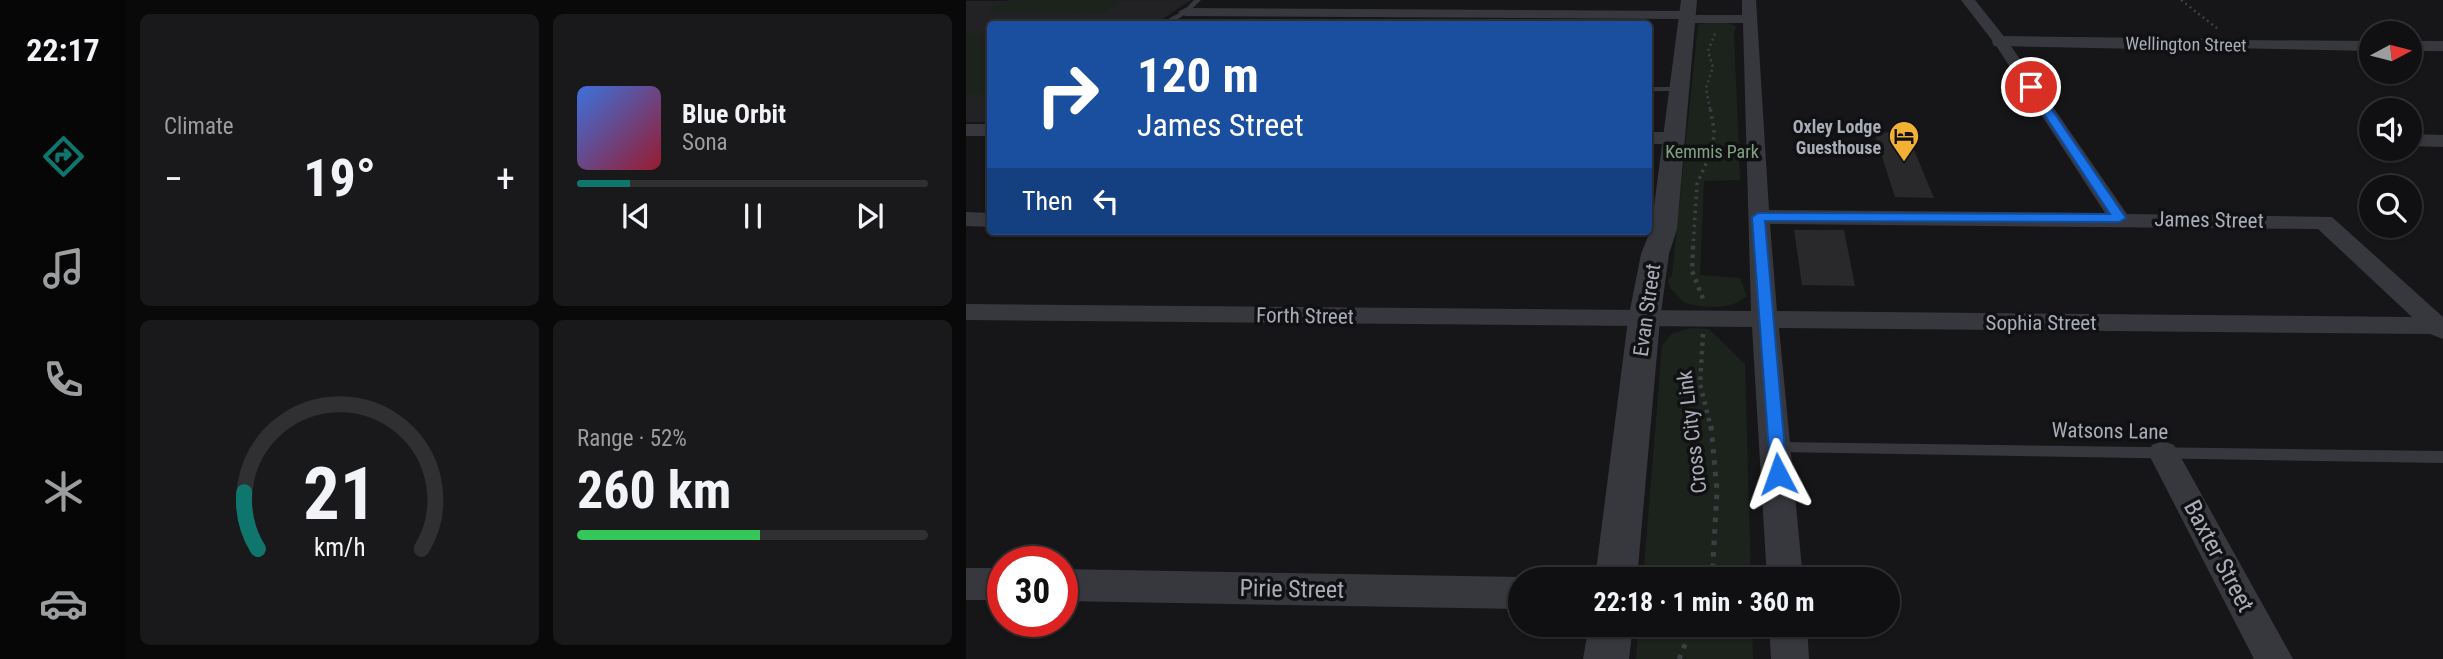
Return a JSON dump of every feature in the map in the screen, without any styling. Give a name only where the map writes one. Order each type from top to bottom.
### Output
[{"type":"street","points":[[1968,0],[2001,42],[2119,218]]},
{"type":"street","points":[[1692,9],[1749,11]]},
{"type":"street","points":[[1185,12],[1692,9],[1749,11]]},
{"type":"street","name":"Evan Street","points":[[1617,567],[1644,319],[1655,254],[1662,138],[1680,89],[1692,9]]},
{"type":"street","points":[[1749,11],[1758,217],[1784,567]]},
{"type":"street","name":"Wellington Street","points":[[2001,42],[2359,46]]},
{"type":"street","points":[[2422,46],[2443,46]]},
{"type":"street","points":[[966,130],[987,130]]},
{"type":"street","points":[[2422,140],[2443,141]]},
{"type":"street","name":"James Street","points":[[1758,217],[2119,218],[2324,222],[2440,329]]},
{"type":"street","points":[[966,219],[987,220]]},
{"type":"street","name":"Forth Street","points":[[966,312],[1644,319]]},
{"type":"street","name":"Sophia Street","points":[[1644,319],[2440,329]]},
{"type":"street","name":"Baxter Street","points":[[2163,453],[2274,659]]},
{"type":"street","points":[[966,584],[987,584]]},
{"type":"street","name":"Pirie Street","points":[[1078,585],[1508,593]]},
{"type":"street","points":[[1606,659],[1609,637]]},
{"type":"street","points":[[1789,637],[1790,659]]},
{"type":"lane","points":[[1168,21],[1185,12],[1198,0]]},
{"type":"lane","points":[[1652,89],[1680,89]]},
{"type":"lane","name":"Watsons Lane","points":[[1776,447],[2443,457]]},
{"type":"path","points":[[2181,0],[2238,45]]},
{"type":"path","name":"Cross City Link","points":[[1692,9],[1717,34],[1708,51],[1713,67],[1706,88],[1714,137],[1710,156],[1697,184],[1692,271],[1703,295],[1705,319],[1699,375],[1713,436],[1718,511],[1713,567]]},
{"type":"path","points":[[1679,659],[1688,637]]},
{"type":"shaded area","points":[[1191,0],[1160,21],[987,21],[987,122],[966,122],[966,1]]},
{"type":"green space","points":[[1009,0],[1123,0],[1103,13],[985,12]]},
{"type":"green space","name":"Kemmis Park","points":[[1708,22],[1728,23],[1737,27],[1734,32],[1740,180],[1704,181],[1700,275],[1740,278],[1747,296],[1733,304],[1717,307],[1685,303],[1670,288],[1668,280],[1672,275],[1698,25]]},
{"type":"green space","points":[[966,35],[987,35],[987,95],[966,94]]},
{"type":"green space","points":[[1690,328],[1709,329],[1745,364],[1751,567],[1644,567],[1662,346],[1671,334]]},
{"type":"green space","points":[[1638,637],[1752,637],[1753,659],[1636,659]]},
{"type":"building","points":[[1874,132],[1907,133],[1934,198],[1895,197]]},
{"type":"building","points":[[1794,230],[1844,230],[1855,286],[1802,285]]},
{"type":"place","name":"Oxley Lodge Guesthouse","points":[[1904,163]]},
{"type":"route","points":[[1778,474],[1758,217],[2119,218],[2031,87]]}]
